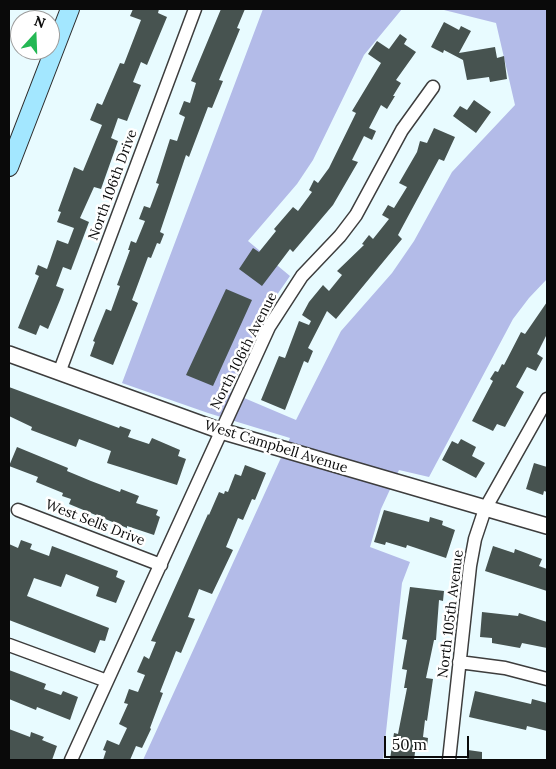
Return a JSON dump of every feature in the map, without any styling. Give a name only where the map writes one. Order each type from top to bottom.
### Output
[{"type":"main road","points":[[9,167],[70,9]]},
{"type":"street","name":"North 106th Drive","points":[[59,373],[195,9]]},
{"type":"street","name":"North 106th Avenue","points":[[71,760],[269,327],[302,276],[340,236],[356,215],[402,130],[433,88]]},
{"type":"street","name":"West Campbell Avenue","points":[[9,354],[221,432],[547,526]]},
{"type":"street","name":"North 105th Avenue","points":[[449,760],[470,566],[485,509],[547,399]]},
{"type":"street","name":"West Sells Drive","points":[[18,510],[161,565]]},
{"type":"street","points":[[9,646],[107,681]]},
{"type":"street","points":[[459,662],[505,668],[547,679]]},
{"type":"shaded area","points":[[263,9],[402,9],[364,55],[313,160],[297,184],[248,241],[290,276],[270,305],[230,392],[296,420],[341,331],[392,273],[414,241],[452,172],[515,105],[496,23],[440,9],[547,9],[547,279],[513,319],[429,477],[399,470],[381,509],[370,547],[410,562],[402,583],[383,760],[143,760],[290,438],[208,413],[122,383]]},
{"type":"building","points":[[133,9],[159,9],[158,13],[167,17],[147,65],[141,62],[133,82],[141,85],[127,121],[118,118],[111,138],[118,141],[101,189],[94,187],[80,218],[89,222],[71,270],[63,267],[56,286],[64,289],[60,300],[48,329],[40,325],[36,335],[18,328],[39,276],[35,274],[38,265],[47,269],[57,240],[68,244],[74,228],[57,222],[61,212],[58,211],[74,167],[83,171],[102,125],[90,120],[97,103],[102,105],[120,63],[124,64],[141,20],[130,16]]},
{"type":"building","points":[[221,9],[245,9],[237,28],[240,29],[219,80],[223,81],[212,108],[208,107],[189,157],[186,155],[160,232],[164,234],[160,244],[157,243],[151,258],[148,257],[132,300],[138,303],[113,365],[90,356],[95,342],[93,341],[106,309],[111,311],[120,286],[117,285],[130,250],[128,250],[131,241],[136,243],[145,221],[139,219],[144,206],[150,208],[159,184],[156,183],[170,139],[177,141],[185,117],[179,114],[184,101],[190,103],[196,83],[191,81]]},
{"type":"building","points":[[444,22],[459,30],[461,26],[471,31],[459,53],[495,47],[497,58],[504,56],[507,79],[490,82],[489,77],[467,80],[463,60],[444,50],[443,53],[431,47]]},
{"type":"building","points":[[400,34],[407,39],[404,44],[416,52],[396,80],[401,83],[387,109],[381,105],[369,128],[376,131],[372,140],[364,136],[352,160],[358,162],[333,205],[293,252],[290,249],[262,286],[239,269],[253,248],[259,252],[276,231],[274,229],[293,207],[298,211],[312,192],[309,190],[314,180],[318,183],[329,168],[356,113],[352,111],[381,63],[368,54],[377,41],[389,49]]},
{"type":"building","points":[[474,100],[491,112],[476,133],[453,116],[460,106],[467,110]]},
{"type":"building","points":[[434,128],[455,137],[444,161],[439,159],[398,235],[402,239],[336,319],[327,311],[308,348],[313,351],[308,363],[304,361],[285,410],[261,400],[279,356],[285,358],[299,321],[309,325],[311,321],[302,315],[309,302],[323,285],[329,291],[342,275],[337,271],[364,245],[362,244],[369,235],[373,239],[389,219],[382,215],[388,205],[394,208],[407,187],[399,183],[417,152],[420,141],[427,143]]},
{"type":"building","points":[[226,289],[252,300],[213,386],[186,375]]},
{"type":"building","points":[[547,302],[547,334],[537,354],[543,358],[536,371],[527,367],[516,387],[524,392],[505,427],[497,424],[493,431],[472,421],[493,381],[490,379],[495,371],[498,372],[502,364],[504,365],[521,332],[525,334]]},
{"type":"building","points":[[9,387],[119,428],[120,426],[131,430],[128,437],[149,444],[152,438],[180,450],[178,456],[186,459],[177,485],[107,463],[111,451],[79,439],[76,447],[31,430],[32,427],[9,416]]},
{"type":"building","points":[[461,439],[476,447],[472,456],[485,463],[476,478],[442,460],[452,441],[458,444]]},
{"type":"building","points":[[17,447],[68,468],[67,471],[91,481],[120,492],[121,489],[139,496],[136,503],[158,510],[156,515],[160,517],[154,535],[127,526],[127,528],[69,504],[71,499],[62,496],[63,493],[36,482],[38,477],[9,466]]},
{"type":"building","points":[[534,463],[547,467],[547,492],[544,491],[543,495],[526,489]]},
{"type":"building","points":[[245,465],[266,473],[255,500],[252,499],[243,520],[238,518],[226,547],[233,550],[212,594],[199,589],[188,617],[195,619],[181,653],[176,651],[160,692],[163,693],[151,729],[142,748],[136,746],[130,760],[103,760],[106,751],[103,750],[107,740],[119,745],[127,728],[119,724],[128,704],[124,703],[129,689],[138,692],[145,675],[137,672],[144,656],[149,659],[156,642],[151,641],[208,514],[219,492],[224,494],[225,491],[228,492],[235,474],[241,476]]},
{"type":"building","points":[[384,510],[429,522],[430,517],[443,521],[442,525],[455,530],[446,558],[407,545],[406,548],[386,542],[385,545],[374,542]]},
{"type":"building","points":[[21,540],[32,544],[30,549],[49,556],[52,546],[118,571],[116,577],[125,581],[116,603],[96,596],[99,587],[66,574],[61,587],[34,578],[27,596],[109,628],[105,641],[100,640],[95,653],[9,620],[9,544],[18,548]]},
{"type":"building","points":[[493,546],[514,553],[515,549],[542,559],[539,566],[547,569],[547,591],[485,571]]},
{"type":"building","points":[[410,587],[444,591],[443,601],[439,600],[436,640],[434,640],[426,678],[433,679],[423,737],[428,738],[427,747],[416,745],[414,760],[400,760],[390,759],[394,733],[398,734],[407,688],[404,688],[407,670],[402,669],[407,640],[402,639]]},
{"type":"building","points":[[482,612],[518,616],[519,613],[547,622],[547,648],[522,643],[520,648],[492,643],[492,638],[480,637]]},
{"type":"building","points":[[9,670],[46,684],[44,689],[61,695],[63,691],[78,697],[70,720],[37,707],[36,710],[9,699]]},
{"type":"building","points":[[475,691],[531,704],[532,699],[547,703],[547,731],[527,726],[526,730],[469,717]]},
{"type":"building","points":[[9,729],[30,737],[31,732],[44,737],[42,740],[57,746],[52,760],[9,760]]},
{"type":"building","points":[[468,750],[482,752],[482,760],[467,760]]}]
